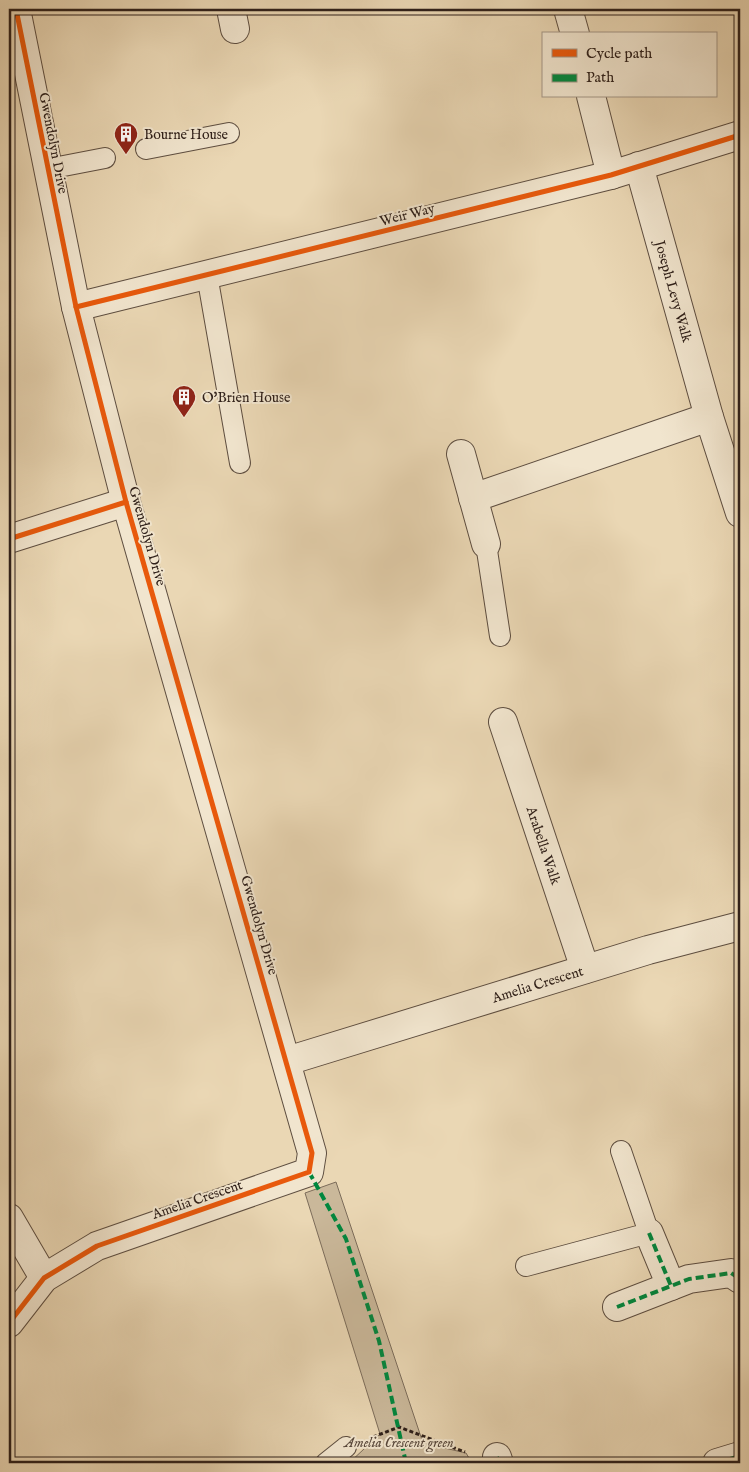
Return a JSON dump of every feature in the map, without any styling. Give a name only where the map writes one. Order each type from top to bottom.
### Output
[{"type":"street","name":"Gwendolyn Drive","points":[[16,9],[76,307],[126,502],[287,1061]]},
{"type":"street","points":[[568,9],[574,32]]},
{"type":"street","points":[[592,98],[611,175]]},
{"type":"street","name":"Weir Way","points":[[76,307],[611,175],[740,135]]},
{"type":"street","name":"Joseph Levy Walk","points":[[639,166],[709,417],[740,512]]},
{"type":"street","points":[[473,498],[709,417]]},
{"type":"street","points":[[461,454],[486,544]]},
{"type":"street","points":[[9,539],[126,502]]},
{"type":"street","name":"Arabella Walk","points":[[503,722],[585,969]]},
{"type":"street","name":"Amelia Crescent","points":[[9,1323],[44,1278],[97,1246],[309,1172],[312,1153],[287,1061],[585,969],[740,926]]},
{"type":"street","points":[[9,1218],[44,1278]]},
{"type":"street","points":[[650,1233],[670,1286]]},
{"type":"street","points":[[617,1306],[688,1279],[731,1274],[740,1279]]},
{"type":"street","points":[[717,1463],[740,1456]]},
{"type":"lane","points":[[146,149],[229,133]]},
{"type":"lane","points":[[48,169],[105,158]]},
{"type":"lane","points":[[207,275],[240,463]]},
{"type":"lane","points":[[486,544],[500,636]]},
{"type":"lane","points":[[526,1266],[650,1233],[621,1151]]},
{"type":"lane","points":[[326,1463],[346,1447]]},
{"type":"path","points":[[399,1427],[460,1452],[498,1460]]},
{"type":"green space","name":"Amelia Crescent green","points":[[336,1182],[423,1443],[466,1453],[472,1463],[349,1463],[380,1434],[305,1193]]},
{"type":"marked path","points":[[309,1172],[346,1239],[379,1341],[406,1463]]},
{"type":"marked path","points":[[649,1233],[671,1286]]},
{"type":"marked path","points":[[617,1307],[689,1279],[731,1273],[740,1279]]},
{"type":"marked path","points":[[717,1463],[740,1456]]},
{"type":"marked path","points":[[497,1457],[499,1463]]},
{"type":"cycle path","points":[[9,1323],[44,1278],[97,1246],[309,1172],[312,1153],[126,502],[76,307],[16,9]]},
{"type":"cycle path","points":[[76,307],[611,175],[740,135]]},
{"type":"cycle path","points":[[9,539],[126,502]]},
{"type":"place","name":"Bourne House","points":[[126,155]]},
{"type":"place","name":"O'Brien House","points":[[184,418]]}]
